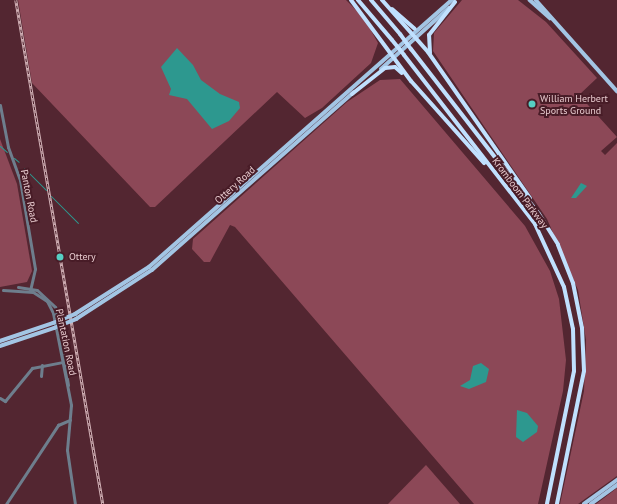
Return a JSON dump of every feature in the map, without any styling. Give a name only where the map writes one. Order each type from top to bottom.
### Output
[{"type":"highway","points":[[351,0],[411,81]]},
{"type":"highway","name":"Kromboom Parkway","points":[[358,0],[404,55],[508,188],[550,250],[564,287],[573,329],[572,392],[547,504]]},
{"type":"highway","name":"Kromboom Parkway","points":[[371,0],[400,34],[535,208],[567,266],[578,303],[583,339],[581,394],[557,504]]},
{"type":"highway","points":[[383,0],[415,29]]},
{"type":"highway","points":[[383,0],[435,62],[535,208]]},
{"type":"highway","points":[[435,62],[428,37],[454,1]]},
{"type":"highway","points":[[352,94],[389,66],[397,68],[411,81],[508,188]]},
{"type":"main road","points":[[530,0],[557,24]]},
{"type":"main road","points":[[536,0],[617,91]]},
{"type":"main road","name":"Ottery Road","points":[[0,341],[75,314],[118,289],[153,263],[415,29],[454,1]]},
{"type":"main road","name":"Ottery Road","points":[[0,346],[76,319],[152,270],[394,58],[454,1]]},
{"type":"main road","points":[[584,504],[617,480]]},
{"type":"main road","points":[[591,504],[617,485]]},
{"type":"street","name":"Panton Road","points":[[0,105],[8,147],[20,180],[35,270],[30,289]]},
{"type":"street","points":[[22,287],[33,281]]},
{"type":"street","name":"Plantation Road","points":[[2,291],[22,287],[30,289],[43,294],[55,306],[68,387],[70,420],[67,458],[75,504]]},
{"type":"street","name":"Plantation Road","points":[[2,291],[30,289]]},
{"type":"street","points":[[0,398],[5,401],[29,370],[43,365],[64,361]]},
{"type":"street","points":[[42,376],[39,368],[43,365]]},
{"type":"street","points":[[6,504],[59,423],[70,420]]},
{"type":"shaded area","points":[[18,0],[346,0],[364,18],[378,43],[371,63],[322,108],[305,118],[277,92],[155,207],[150,207],[32,83]]},
{"type":"shaded area","points":[[462,0],[518,0],[546,22],[597,78],[579,95],[617,137],[601,151],[605,155],[617,143],[617,476],[578,504],[560,504],[584,391],[586,340],[578,290],[547,219],[433,51],[434,33]]},
{"type":"shaded area","points":[[400,79],[525,226],[550,271],[559,299],[566,360],[563,391],[538,504],[474,504],[235,227],[230,225],[210,262],[204,262],[192,249],[193,239],[347,102],[380,80]]},
{"type":"shaded area","points":[[0,139],[17,184],[32,271],[27,282],[0,287]]},
{"type":"shaded area","points":[[426,465],[460,504],[388,504]]},
{"type":"shaded area","points":[[617,488],[617,504],[596,504],[604,498]]},
{"type":"water","points":[[177,48],[193,65],[201,80],[220,94],[239,102],[240,108],[229,121],[212,129],[187,99],[169,95],[171,89],[161,67]]},
{"type":"water","points":[[581,183],[587,186],[576,198],[571,198]]},
{"type":"water","points":[[481,363],[489,369],[486,382],[469,389],[460,386],[470,380],[473,366]]},
{"type":"water","points":[[517,410],[527,413],[538,426],[537,432],[523,442],[516,437]]},
{"type":"waterway","points":[[0,146],[7,152]]},
{"type":"waterway","points":[[14,158],[19,162]]},
{"type":"waterway","points":[[24,168],[46,190]]},
{"type":"waterway","points":[[51,196],[78,223]]},
{"type":"railway","points":[[16,0],[103,504]]},
{"type":"place","name":"William Herbert Sports Ground","points":[[532,104]]},
{"type":"place","name":"Ottery","points":[[60,257]]}]
